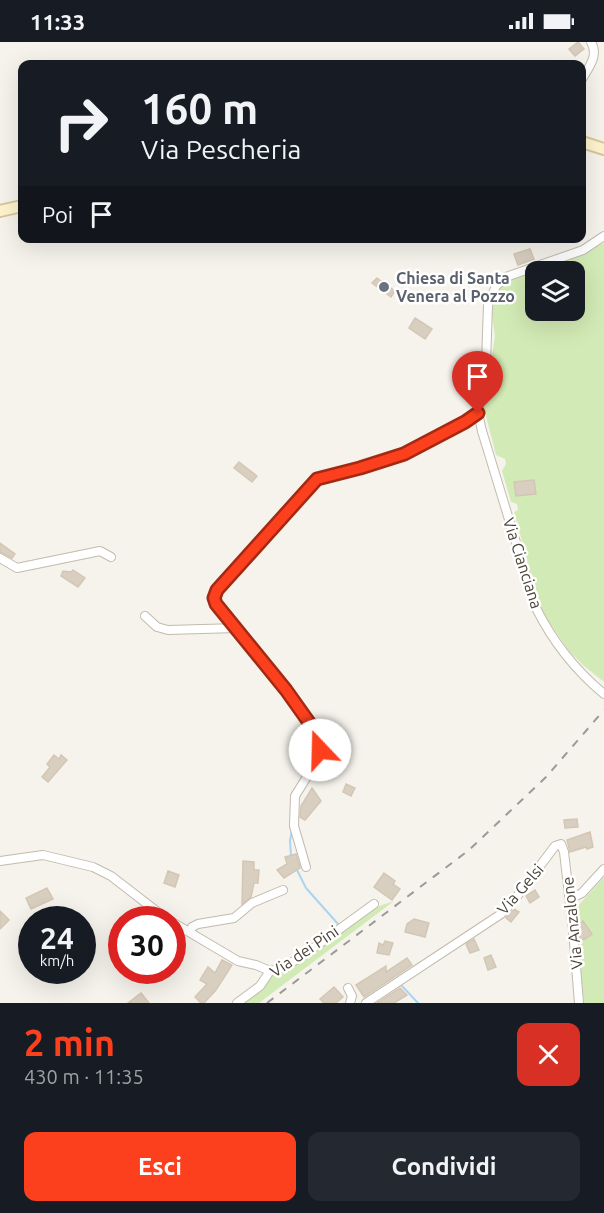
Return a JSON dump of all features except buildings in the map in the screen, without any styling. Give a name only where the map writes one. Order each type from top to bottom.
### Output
[{"type":"street","points":[[586,72],[595,55],[595,48],[591,42]]},
{"type":"street","points":[[586,143],[604,149]]},
{"type":"street","points":[[0,211],[18,207]]},
{"type":"street","points":[[306,867],[294,826],[295,796],[318,759],[320,743],[318,735],[286,690],[216,604],[214,598],[217,590],[311,483],[325,476],[404,454],[478,413],[486,363],[488,305],[496,286],[506,277],[583,250],[604,236]]},
{"type":"street","name":"Via Cianciana","points":[[478,413],[536,608],[565,655],[604,694]]},
{"type":"street","points":[[0,558],[17,568],[100,551],[111,557]]},
{"type":"street","points":[[145,616],[157,627],[168,630],[237,628]]},
{"type":"street","name":"Via Anzalone","points":[[561,844],[570,899],[578,1003]]},
{"type":"street","name":"Via Gelsi","points":[[366,1003],[501,914],[555,846],[561,844]]},
{"type":"street","points":[[0,861],[43,855],[93,867],[111,876],[150,906]]},
{"type":"street","points":[[570,899],[582,893],[604,869]]},
{"type":"street","points":[[190,932],[192,927],[198,924],[234,918],[252,903],[283,890]]},
{"type":"street","name":"Via dei Pini","points":[[237,1003],[260,986],[270,971],[282,968],[300,957],[374,904]]},
{"type":"street","points":[[186,930],[238,961],[270,971]]},
{"type":"street","points":[[348,988],[352,996],[350,1003]]},
{"type":"green space","points":[[604,243],[604,682],[569,651],[541,610],[514,512],[518,510],[517,504],[511,502],[502,471],[506,464],[505,459],[496,455],[484,408],[495,336],[492,316],[493,300],[496,292],[507,281],[525,275],[525,321],[585,321],[585,261],[566,261]]},
{"type":"green space","points":[[604,877],[604,1003],[584,1003],[578,940],[579,924],[576,914],[578,906]]},
{"type":"green space","points":[[394,901],[259,1003],[242,1003],[265,986],[272,974],[292,966],[370,909]]},
{"type":"waterway","points":[[291,856],[292,830]]},
{"type":"waterway","points":[[297,870],[306,888],[338,924]]},
{"type":"waterway","points":[[401,985],[418,1003]]},
{"type":"railway","points":[[267,1003],[469,850],[546,777],[604,710]]},
{"type":"place","name":"Chiesa di Santa Venera al Pozzo","points":[[384,287]]},
{"type":"route","points":[[320,750],[318,735],[286,690],[216,604],[214,598],[217,590],[311,483],[325,476],[404,454],[478,413]]}]
